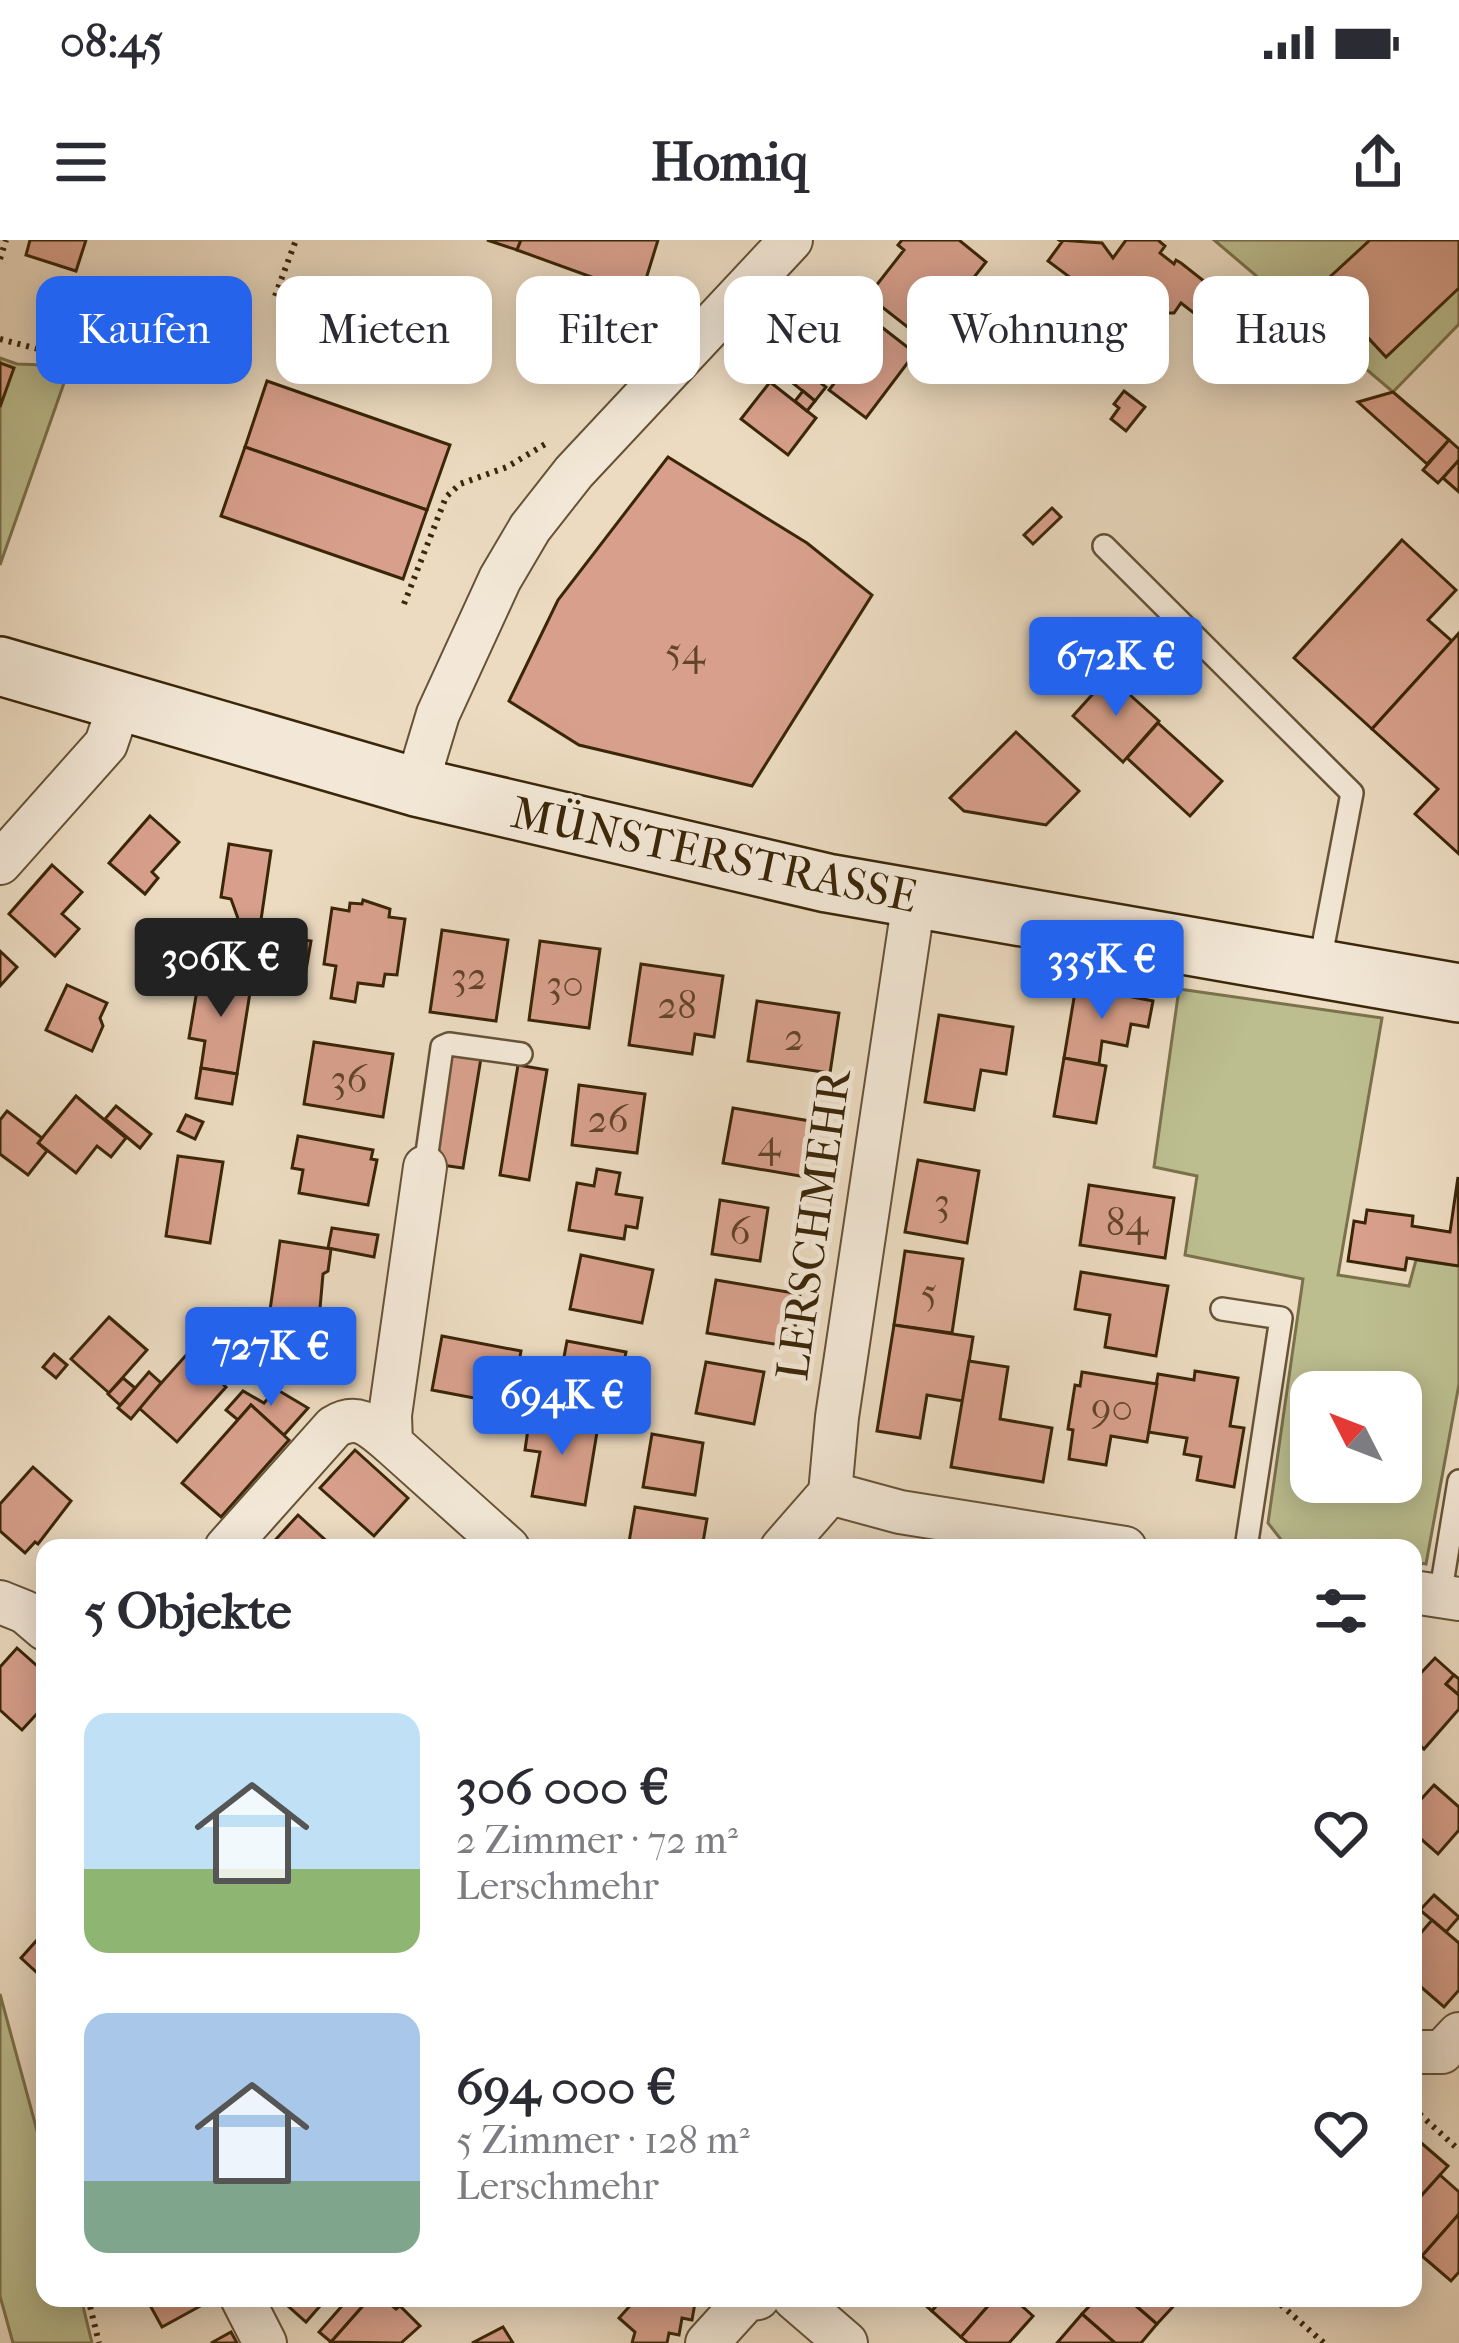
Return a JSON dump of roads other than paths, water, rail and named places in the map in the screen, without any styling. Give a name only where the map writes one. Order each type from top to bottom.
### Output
[{"type":"street","points":[[416,787],[446,696],[500,579],[530,528],[574,472],[791,240]]},
{"type":"street","name":"MÜNSTERSTRASSE","points":[[0,666],[416,787],[794,876],[1459,993]]},
{"type":"street","points":[[0,863],[106,744],[120,704]]},
{"type":"street","name":"LERSCHMEHR","points":[[830,1493],[837,1417],[914,900]]},
{"type":"street","points":[[391,1443],[390,1414],[425,1167]]},
{"type":"street","points":[[234,1539],[334,1427],[355,1419],[366,1422],[498,1539]]},
{"type":"street","points":[[790,1539],[830,1493],[900,1512],[1069,1539]]},
{"type":"street","points":[[0,1602],[36,1621]]},
{"type":"street","points":[[247,2307],[266,2343]]},
{"type":"street","points":[[707,2343],[740,2307]]},
{"type":"street","points":[[804,2307],[846,2343]]},
{"type":"lane","points":[[1104,546],[1352,793],[1318,970]]},
{"type":"lane","points":[[425,1167],[442,1047],[449,1044],[521,1054]]},
{"type":"lane","points":[[1222,1309],[1281,1318],[1247,1539]]},
{"type":"lane","points":[[1437,1596],[1459,1481]]}]
